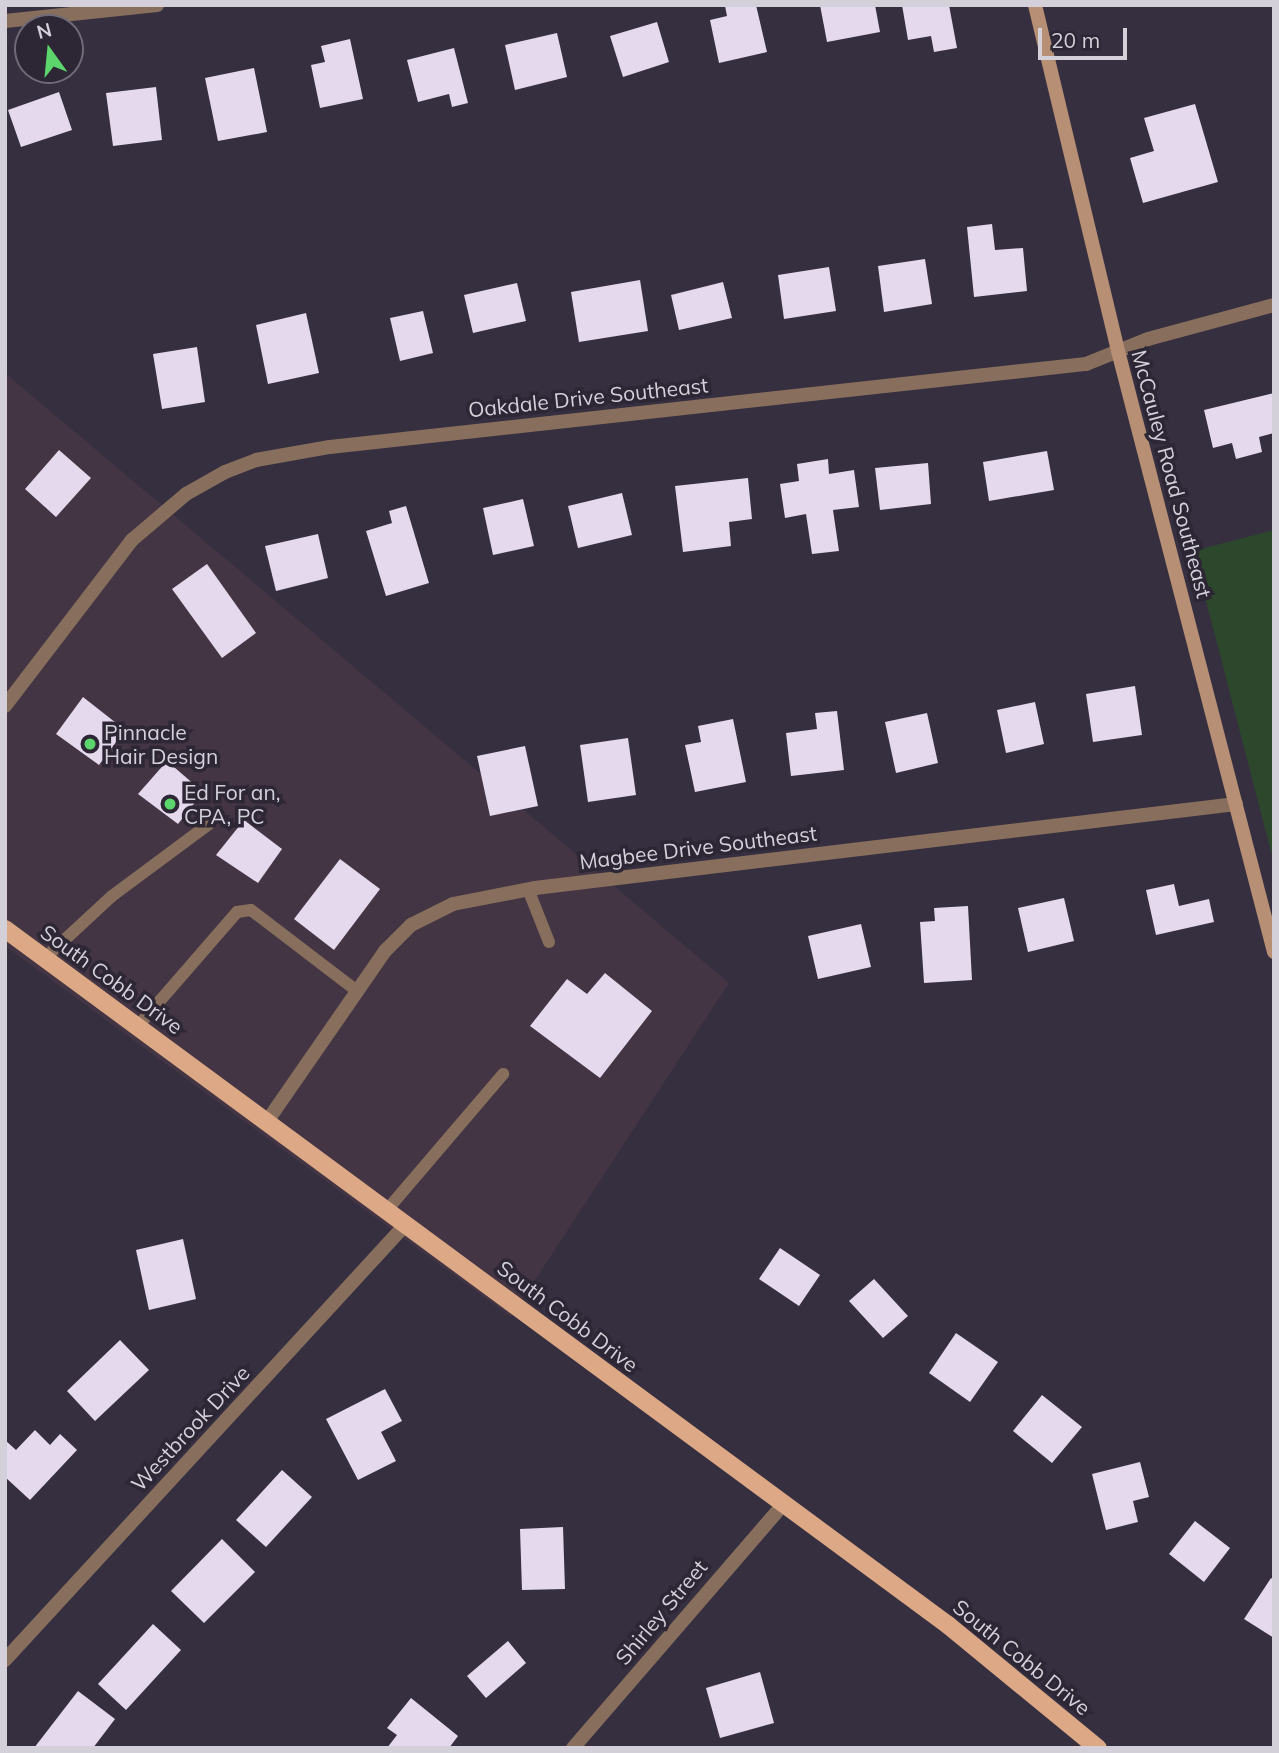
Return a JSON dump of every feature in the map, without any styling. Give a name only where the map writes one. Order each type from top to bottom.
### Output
[{"type":"main road","name":"South Cobb Drive","points":[[5,929],[268,1120],[948,1625],[1098,1748]]},
{"type":"street","points":[[5,21],[157,5]]},
{"type":"street","name":"McCauley Road Southeast","points":[[1035,5],[1118,351],[1274,952]]},
{"type":"street","name":"Oakdale Drive Southeast","points":[[5,706],[132,540],[186,494],[225,472],[256,460],[330,447],[1086,364],[1148,339],[1274,305]]},
{"type":"street","name":"Magbee Drive Southeast","points":[[268,1120],[385,951],[411,925],[453,904],[528,889],[1236,804]]},
{"type":"street","name":"Westbrook Drive","points":[[5,1660],[406,1224]]},
{"type":"street","name":"Shirley Street","points":[[573,1748],[783,1505]]},
{"type":"lane","points":[[45,958],[113,896],[209,824]]},
{"type":"lane","points":[[528,889],[549,942]]},
{"type":"lane","points":[[138,1026],[237,912],[251,910],[357,991]]},
{"type":"lane","points":[[387,1210],[503,1074]]},
{"type":"shaded area","points":[[5,373],[729,983],[511,1317],[5,946]]},
{"type":"green space","points":[[1274,530],[1274,863],[1193,551]]},
{"type":"building","points":[[756,5],[767,52],[719,63],[710,20],[727,16],[725,6]]},
{"type":"building","points":[[820,5],[875,5],[880,32],[827,42]]},
{"type":"building","points":[[902,5],[949,5],[957,48],[934,52],[931,36],[908,40]]},
{"type":"building","points":[[657,22],[669,62],[623,77],[610,36]]},
{"type":"building","points":[[557,33],[567,77],[515,90],[505,45]]},
{"type":"building","points":[[350,39],[363,99],[320,108],[311,65],[325,62],[321,46]]},
{"type":"building","points":[[454,48],[468,103],[452,107],[449,94],[418,102],[407,60]]},
{"type":"building","points":[[254,68],[267,132],[218,141],[205,78]]},
{"type":"building","points":[[156,87],[162,140],[113,146],[106,93]]},
{"type":"building","points":[[59,92],[72,130],[21,147],[8,110]]},
{"type":"building","points":[[1195,104],[1218,182],[1143,203],[1130,158],[1154,151],[1144,118]]},
{"type":"building","points":[[992,224],[995,250],[1023,248],[1027,291],[974,297],[967,227]]},
{"type":"building","points":[[925,259],[932,304],[884,312],[878,266]]},
{"type":"building","points":[[829,267],[836,311],[784,319],[778,275]]},
{"type":"building","points":[[640,280],[648,331],[579,342],[571,292]]},
{"type":"building","points":[[723,282],[732,318],[679,330],[671,295]]},
{"type":"building","points":[[517,283],[526,321],[473,333],[464,295]]},
{"type":"building","points":[[423,311],[433,353],[400,361],[390,318]]},
{"type":"building","points":[[306,313],[319,373],[268,384],[256,325]]},
{"type":"building","points":[[197,347],[205,402],[162,409],[153,354]]},
{"type":"building","points":[[1274,393],[1274,433],[1259,437],[1262,452],[1236,459],[1232,443],[1213,448],[1204,410]]},
{"type":"building","points":[[59,450],[91,478],[56,517],[25,489]]},
{"type":"building","points":[[1047,451],[1054,490],[989,501],[983,462]]},
{"type":"building","points":[[828,459],[829,474],[854,470],[859,507],[833,510],[839,551],[812,554],[806,514],[785,518],[780,484],[799,481],[797,464]]},
{"type":"building","points":[[928,463],[931,504],[880,510],[875,468]]},
{"type":"building","points":[[748,478],[752,519],[729,522],[731,546],[683,552],[675,486]]},
{"type":"building","points":[[622,493],[632,535],[578,548],[568,506]]},
{"type":"building","points":[[523,499],[534,546],[493,555],[483,508]]},
{"type":"building","points":[[406,506],[429,583],[386,596],[366,531],[392,523],[389,511]]},
{"type":"building","points":[[318,534],[328,578],[276,591],[265,546]]},
{"type":"building","points":[[207,564],[256,633],[222,658],[172,589]]},
{"type":"building","points":[[1135,686],[1142,735],[1093,742],[1086,694]]},
{"type":"building","points":[[83,697],[125,730],[99,765],[56,734]]},
{"type":"building","points":[[1035,702],[1044,744],[1006,753],[997,710]]},
{"type":"building","points":[[837,711],[844,770],[791,776],[786,733],[817,729],[815,713]]},
{"type":"building","points":[[927,713],[938,763],[896,773],[885,722]]},
{"type":"building","points":[[733,719],[746,782],[695,792],[685,745],[701,742],[698,726]]},
{"type":"building","points":[[628,738],[636,795],[588,802],[580,745]]},
{"type":"building","points":[[525,746],[538,806],[490,816],[477,756]]},
{"type":"building","points":[[167,761],[203,792],[178,824],[138,794]]},
{"type":"building","points":[[244,820],[282,849],[258,883],[216,855]]},
{"type":"building","points":[[340,859],[380,889],[334,950],[294,919]]},
{"type":"building","points":[[1174,884],[1179,906],[1209,899],[1214,922],[1156,935],[1146,890]]},
{"type":"building","points":[[1064,898],[1074,941],[1028,952],[1018,908]]},
{"type":"building","points":[[968,906],[972,980],[924,983],[920,922],[935,921],[934,908]]},
{"type":"building","points":[[861,924],[871,967],[818,979],[808,936]]},
{"type":"building","points":[[605,973],[652,1011],[600,1078],[530,1026],[567,979],[587,994]]},
{"type":"building","points":[[183,1239],[196,1299],[149,1310],[136,1250]]},
{"type":"building","points":[[780,1248],[820,1275],[799,1306],[759,1279]]},
{"type":"building","points":[[874,1279],[908,1316],[883,1338],[849,1301]]},
{"type":"building","points":[[956,1333],[998,1362],[970,1402],[929,1373]]},
{"type":"building","points":[[120,1340],[149,1370],[95,1421],[67,1391]]},
{"type":"building","points":[[385,1389],[402,1421],[381,1432],[396,1461],[358,1480],[326,1419]]},
{"type":"building","points":[[1042,1395],[1082,1427],[1052,1463],[1013,1431]]},
{"type":"building","points":[[35,1430],[50,1445],[60,1434],[77,1450],[30,1500],[5,1477],[5,1440],[16,1450]]},
{"type":"building","points":[[1140,1462],[1149,1497],[1133,1501],[1138,1522],[1106,1530],[1092,1474]]},
{"type":"building","points":[[282,1470],[312,1497],[266,1547],[236,1520]]},
{"type":"building","points":[[1195,1521],[1230,1548],[1204,1582],[1169,1554]]},
{"type":"building","points":[[563,1527],[565,1589],[522,1590],[520,1529]]},
{"type":"building","points":[[222,1539],[255,1572],[204,1623],[171,1591]]},
{"type":"building","points":[[1271,1578],[1274,1580],[1274,1638],[1244,1619]]},
{"type":"building","points":[[153,1624],[181,1650],[126,1710],[98,1684]]},
{"type":"building","points":[[508,1641],[526,1663],[486,1698],[467,1676]]},
{"type":"building","points":[[760,1672],[774,1723],[720,1738],[706,1688]]},
{"type":"building","points":[[78,1691],[115,1719],[93,1748],[34,1748]]},
{"type":"building","points":[[411,1698],[458,1736],[449,1748],[387,1748],[397,1735],[387,1728]]},
{"type":"place","name":"Pinnacle Hair Design","points":[[90,744]]},
{"type":"place","name":"Ed For an, CPA, PC","points":[[170,804]]}]
